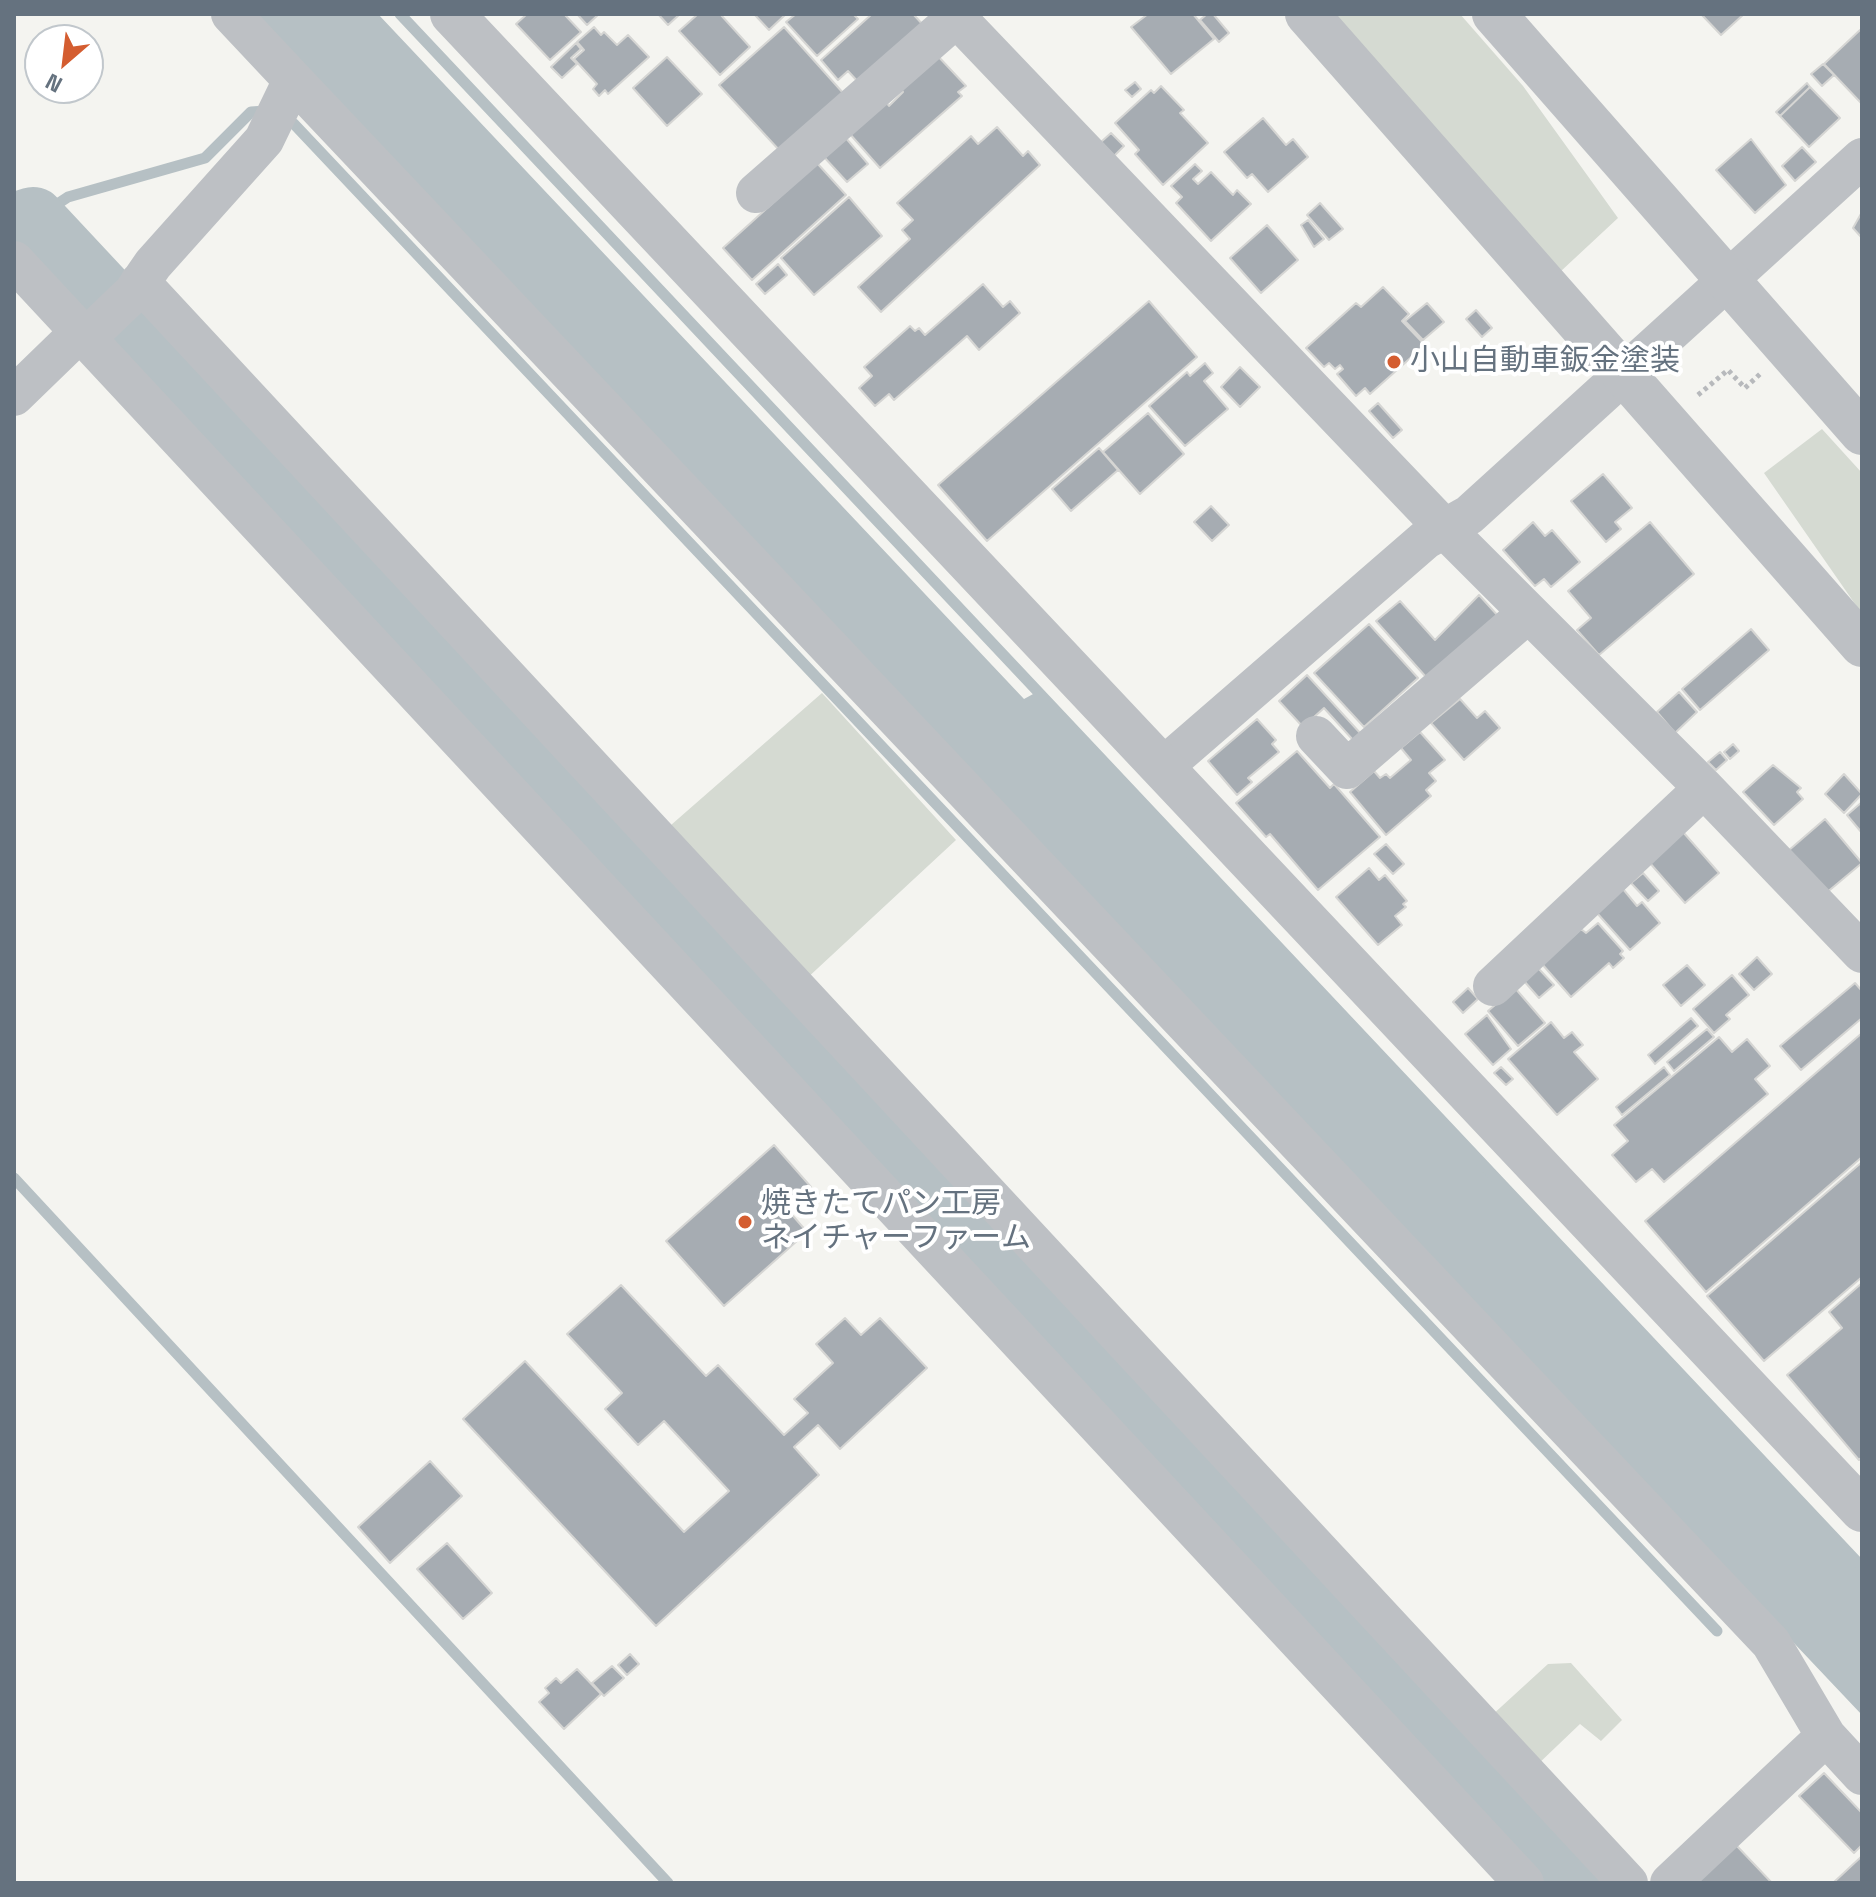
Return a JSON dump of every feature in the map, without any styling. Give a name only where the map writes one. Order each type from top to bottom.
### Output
[{"type":"street","points":[[231,14],[282,106],[1771,1643],[1826,1736],[1862,1775]]},
{"type":"street","points":[[452,14],[1862,1510]]},
{"type":"street","points":[[1307,14],[1862,645]]},
{"type":"street","points":[[1494,14],[1862,433]]},
{"type":"street","points":[[756,193],[954,16],[1445,529],[1704,788],[1862,953]]},
{"type":"street","points":[[14,396],[137,287],[282,106]]},
{"type":"street","points":[[1163,767],[1426,539],[1469,515],[1862,158]]},
{"type":"street","points":[[14,261],[88,332],[1524,1883]]},
{"type":"street","points":[[137,287],[1628,1883]]},
{"type":"street","points":[[1316,736],[1347,769],[1528,613]]},
{"type":"street","points":[[1493,986],[1704,788]]},
{"type":"street","points":[[1670,1883],[1826,1736]]},
{"type":"path","points":[[1698,395],[1728,370],[1745,388],[1766,370]]},
{"type":"shaded area","points":[[253,14],[378,14],[1024,699],[1035,693],[1862,1573],[1862,1715]]},
{"type":"shaded area","points":[[1334,14],[1460,14],[1523,86],[1618,218],[1560,272]]},
{"type":"shaded area","points":[[1822,429],[1862,473],[1862,614],[1764,473]]},
{"type":"shaded area","points":[[822,693],[956,840],[804,981],[663,832]]},
{"type":"shaded area","points":[[1571,1663],[1622,1720],[1601,1741],[1580,1724],[1535,1767],[1490,1717],[1548,1664]]},
{"type":"building","points":[[527,14],[564,14],[581,32],[550,60],[516,24]]},
{"type":"building","points":[[577,14],[599,14],[587,25]]},
{"type":"building","points":[[658,14],[680,14],[668,25]]},
{"type":"building","points":[[698,14],[720,14],[750,47],[720,75],[679,31]]},
{"type":"building","points":[[754,14],[786,14],[769,30]]},
{"type":"building","points":[[796,14],[853,14],[858,19],[817,56],[786,22]]},
{"type":"building","points":[[872,14],[913,14],[925,27],[860,84],[848,71],[838,80],[821,60]]},
{"type":"building","points":[[1148,14],[1193,14],[1214,39],[1171,74],[1131,27]]},
{"type":"building","points":[[1207,14],[1213,14],[1229,33],[1219,42],[1200,20]]},
{"type":"building","points":[[1701,14],[1744,14],[1721,35]]},
{"type":"building","points":[[594,27],[617,45],[628,35],[649,57],[608,94],[605,90],[599,96],[593,89],[597,84],[574,59],[584,50],[577,42]]},
{"type":"building","points":[[784,27],[844,94],[780,151],[719,85]]},
{"type":"building","points":[[1860,30],[1862,33],[1862,104],[1824,64]]},
{"type":"building","points":[[576,43],[581,49],[571,58],[577,64],[562,78],[551,67]]},
{"type":"building","points":[[935,53],[966,86],[958,92],[962,96],[880,168],[849,133],[885,101],[889,106],[903,92],[898,86]]},
{"type":"building","points":[[667,57],[702,94],[667,126],[633,88]]},
{"type":"building","points":[[1823,64],[1834,75],[1822,86],[1811,74]]},
{"type":"building","points":[[1135,82],[1141,89],[1132,97],[1125,90]]},
{"type":"building","points":[[1807,83],[1810,87],[1780,116],[1776,112]]},
{"type":"building","points":[[1161,86],[1184,110],[1180,113],[1208,143],[1163,185],[1135,154],[1139,150],[1115,123],[1151,90],[1154,93]]},
{"type":"building","points":[[1810,87],[1840,118],[1809,147],[1780,116]]},
{"type":"building","points":[[1263,118],[1286,145],[1293,139],[1308,157],[1268,192],[1252,174],[1247,178],[1224,152]]},
{"type":"building","points":[[997,127],[1023,156],[1028,151],[1040,165],[881,312],[858,287],[910,239],[902,230],[913,220],[897,203],[971,136],[978,144]]},
{"type":"building","points":[[1111,133],[1124,146],[1114,156],[1101,142]]},
{"type":"building","points":[[845,137],[868,164],[847,182],[824,157]]},
{"type":"building","points":[[1751,139],[1786,185],[1755,213],[1716,170]]},
{"type":"building","points":[[1802,147],[1816,162],[1795,181],[1782,166]]},
{"type":"building","points":[[817,163],[846,195],[752,280],[723,248]]},
{"type":"building","points":[[1195,164],[1202,171],[1193,179],[1198,184],[1211,172],[1233,195],[1237,190],[1251,204],[1211,241],[1176,203],[1182,197],[1171,186]]},
{"type":"building","points":[[849,197],[882,236],[814,295],[781,258]]},
{"type":"building","points":[[1320,203],[1343,229],[1329,240],[1307,215]]},
{"type":"building","points":[[1862,212],[1862,238],[1853,228]]},
{"type":"building","points":[[1308,220],[1324,239],[1314,247],[1301,225]]},
{"type":"building","points":[[1267,225],[1298,260],[1261,293],[1230,258]]},
{"type":"building","points":[[778,264],[787,275],[765,294],[756,284]]},
{"type":"building","points":[[983,284],[1003,307],[1010,301],[1020,313],[979,350],[967,336],[894,400],[889,394],[875,406],[859,388],[872,376],[864,367],[910,326],[915,331],[919,328],[925,335]]},
{"type":"building","points":[[1383,287],[1409,314],[1402,321],[1425,345],[1370,394],[1365,388],[1356,396],[1337,374],[1343,369],[1340,365],[1335,369],[1329,363],[1324,367],[1306,348],[1356,303],[1361,307]]},
{"type":"building","points":[[1149,301],[1197,357],[987,541],[938,485]]},
{"type":"building","points":[[1427,303],[1444,322],[1423,340],[1405,321]]},
{"type":"building","points":[[1476,310],[1492,328],[1482,337],[1466,319]]},
{"type":"building","points":[[1205,363],[1213,373],[1204,381],[1228,409],[1185,446],[1149,406],[1187,372],[1190,376]]},
{"type":"building","points":[[1240,367],[1260,387],[1240,407],[1221,387]]},
{"type":"building","points":[[1378,403],[1402,430],[1393,438],[1369,411]]},
{"type":"building","points":[[1148,413],[1184,454],[1140,494],[1103,452]]},
{"type":"building","points":[[1099,448],[1118,470],[1071,511],[1052,489]]},
{"type":"building","points":[[1603,474],[1632,508],[1615,522],[1621,529],[1606,542],[1571,501]]},
{"type":"building","points":[[1211,506],[1229,525],[1212,541],[1194,522]]},
{"type":"building","points":[[1533,522],[1545,536],[1552,530],[1580,562],[1551,587],[1544,579],[1535,586],[1503,550]]},
{"type":"building","points":[[1650,522],[1694,574],[1599,655],[1577,630],[1591,618],[1568,591]]},
{"type":"building","points":[[1479,595],[1499,617],[1426,677],[1376,621],[1400,601],[1435,640]]},
{"type":"building","points":[[1369,624],[1418,678],[1364,727],[1314,673]]},
{"type":"building","points":[[1751,629],[1769,650],[1700,710],[1682,689]]},
{"type":"building","points":[[1307,675],[1361,734],[1353,740],[1324,708],[1303,727],[1279,701]]},
{"type":"building","points":[[1679,692],[1697,712],[1675,733],[1657,712]]},
{"type":"building","points":[[1460,699],[1477,718],[1485,711],[1500,728],[1464,760],[1431,723]]},
{"type":"building","points":[[1257,719],[1276,740],[1272,744],[1279,752],[1248,778],[1252,782],[1237,795],[1208,761]]},
{"type":"building","points":[[1420,732],[1445,760],[1429,773],[1436,781],[1426,790],[1431,796],[1386,835],[1350,792],[1374,771],[1380,778],[1386,774],[1390,778],[1411,760],[1401,748]]},
{"type":"building","points":[[1733,744],[1739,751],[1730,759],[1724,752]]},
{"type":"building","points":[[1297,751],[1330,788],[1334,784],[1380,837],[1318,890],[1270,834],[1266,837],[1236,803]]},
{"type":"building","points":[[1720,752],[1727,760],[1716,770],[1708,762]]},
{"type":"building","points":[[1773,765],[1801,788],[1797,792],[1803,799],[1774,825],[1743,792]]},
{"type":"building","points":[[1844,774],[1862,794],[1844,813],[1825,794]]},
{"type":"building","points":[[1862,802],[1862,833],[1847,815]]},
{"type":"building","points":[[1825,819],[1862,863],[1825,894],[1788,851]]},
{"type":"building","points":[[1683,832],[1719,873],[1685,903],[1649,862]]},
{"type":"building","points":[[1386,844],[1404,864],[1393,874],[1374,854]]},
{"type":"building","points":[[1369,868],[1379,880],[1385,875],[1407,901],[1403,904],[1406,907],[1395,916],[1402,925],[1378,945],[1336,897]]},
{"type":"building","points":[[1643,873],[1659,891],[1648,901],[1631,883]]},
{"type":"building","points":[[1623,889],[1637,906],[1642,902],[1660,923],[1630,950],[1597,913]]},
{"type":"building","points":[[1598,923],[1623,951],[1620,954],[1624,958],[1613,968],[1609,963],[1571,997],[1542,964],[1581,929],[1586,933]]},
{"type":"building","points":[[1757,957],[1772,974],[1754,990],[1739,974]]},
{"type":"building","points":[[1687,965],[1705,985],[1681,1006],[1663,985]]},
{"type":"building","points":[[1538,968],[1554,985],[1539,998],[1524,981]]},
{"type":"building","points":[[1732,975],[1749,995],[1726,1015],[1730,1019],[1714,1033],[1693,1009]]},
{"type":"building","points":[[1855,983],[1862,991],[1862,1018],[1801,1070],[1780,1046]]},
{"type":"building","points":[[1468,988],[1478,999],[1463,1013],[1453,1002]]},
{"type":"building","points":[[1515,988],[1545,1023],[1518,1046],[1488,1011]]},
{"type":"building","points":[[1487,1015],[1511,1049],[1493,1065],[1465,1034]]},
{"type":"building","points":[[1691,1018],[1698,1026],[1655,1064],[1648,1055]]},
{"type":"building","points":[[1551,1022],[1564,1038],[1572,1032],[1583,1045],[1574,1052],[1598,1079],[1557,1115],[1508,1059]]},
{"type":"building","points":[[1707,1029],[1714,1037],[1674,1071],[1667,1062]]},
{"type":"building","points":[[1862,1033],[1862,1157],[1706,1292],[1645,1221]]},
{"type":"building","points":[[1719,1037],[1732,1052],[1747,1039],[1770,1066],[1755,1079],[1768,1094],[1664,1182],[1652,1169],[1636,1182],[1612,1155],[1628,1141],[1614,1125]]},
{"type":"building","points":[[1501,1067],[1513,1079],[1506,1085],[1494,1073]]},
{"type":"building","points":[[1664,1067],[1670,1075],[1622,1115],[1616,1107]]},
{"type":"building","points":[[774,1145],[811,1187],[787,1209],[807,1232],[724,1306],[666,1241]]},
{"type":"building","points":[[1862,1162],[1862,1277],[1764,1361],[1707,1296]]},
{"type":"building","points":[[1862,1283],[1862,1457],[1859,1460],[1787,1375],[1842,1328],[1829,1312]]},
{"type":"building","points":[[621,1285],[706,1376],[718,1365],[784,1435],[808,1413],[794,1399],[833,1363],[816,1344],[845,1318],[861,1335],[880,1318],[927,1368],[840,1449],[818,1425],[794,1447],[819,1475],[656,1626],[463,1419],[525,1361],[684,1532],[729,1491],[664,1421],[638,1445],[605,1409],[622,1393],[567,1334]]},
{"type":"building","points":[[430,1461],[462,1496],[390,1563],[358,1527]]},
{"type":"building","points":[[447,1543],[492,1593],[463,1619],[417,1569]]},
{"type":"building","points":[[630,1654],[639,1664],[627,1675],[618,1665]]},
{"type":"building","points":[[612,1666],[624,1678],[604,1696],[592,1683]]},
{"type":"building","points":[[577,1669],[601,1694],[564,1729],[539,1702],[549,1693],[545,1688],[556,1678],[561,1683]]},
{"type":"building","points":[[1824,1773],[1862,1813],[1862,1845],[1854,1853],[1799,1796]]},
{"type":"building","points":[[1735,1844],[1772,1883],[1693,1883]]},
{"type":"building","points":[[1862,1856],[1862,1883],[1833,1883]]},
{"type":"waterway","points":[[400,14],[1862,1567]]},
{"type":"waterway","points":[[33,220],[68,197],[205,158],[251,112],[266,111],[294,124],[1717,1631]]},
{"type":"waterway","points":[[14,226],[33,220],[1586,1883]]},
{"type":"waterway","points":[[14,1178],[668,1883]]},
{"type":"place","name":"小山自動車鈑金塗装","points":[[1394,362]]},
{"type":"place","name":"焼きたてパン工房 ネイチャーファーム","points":[[745,1222]]}]
